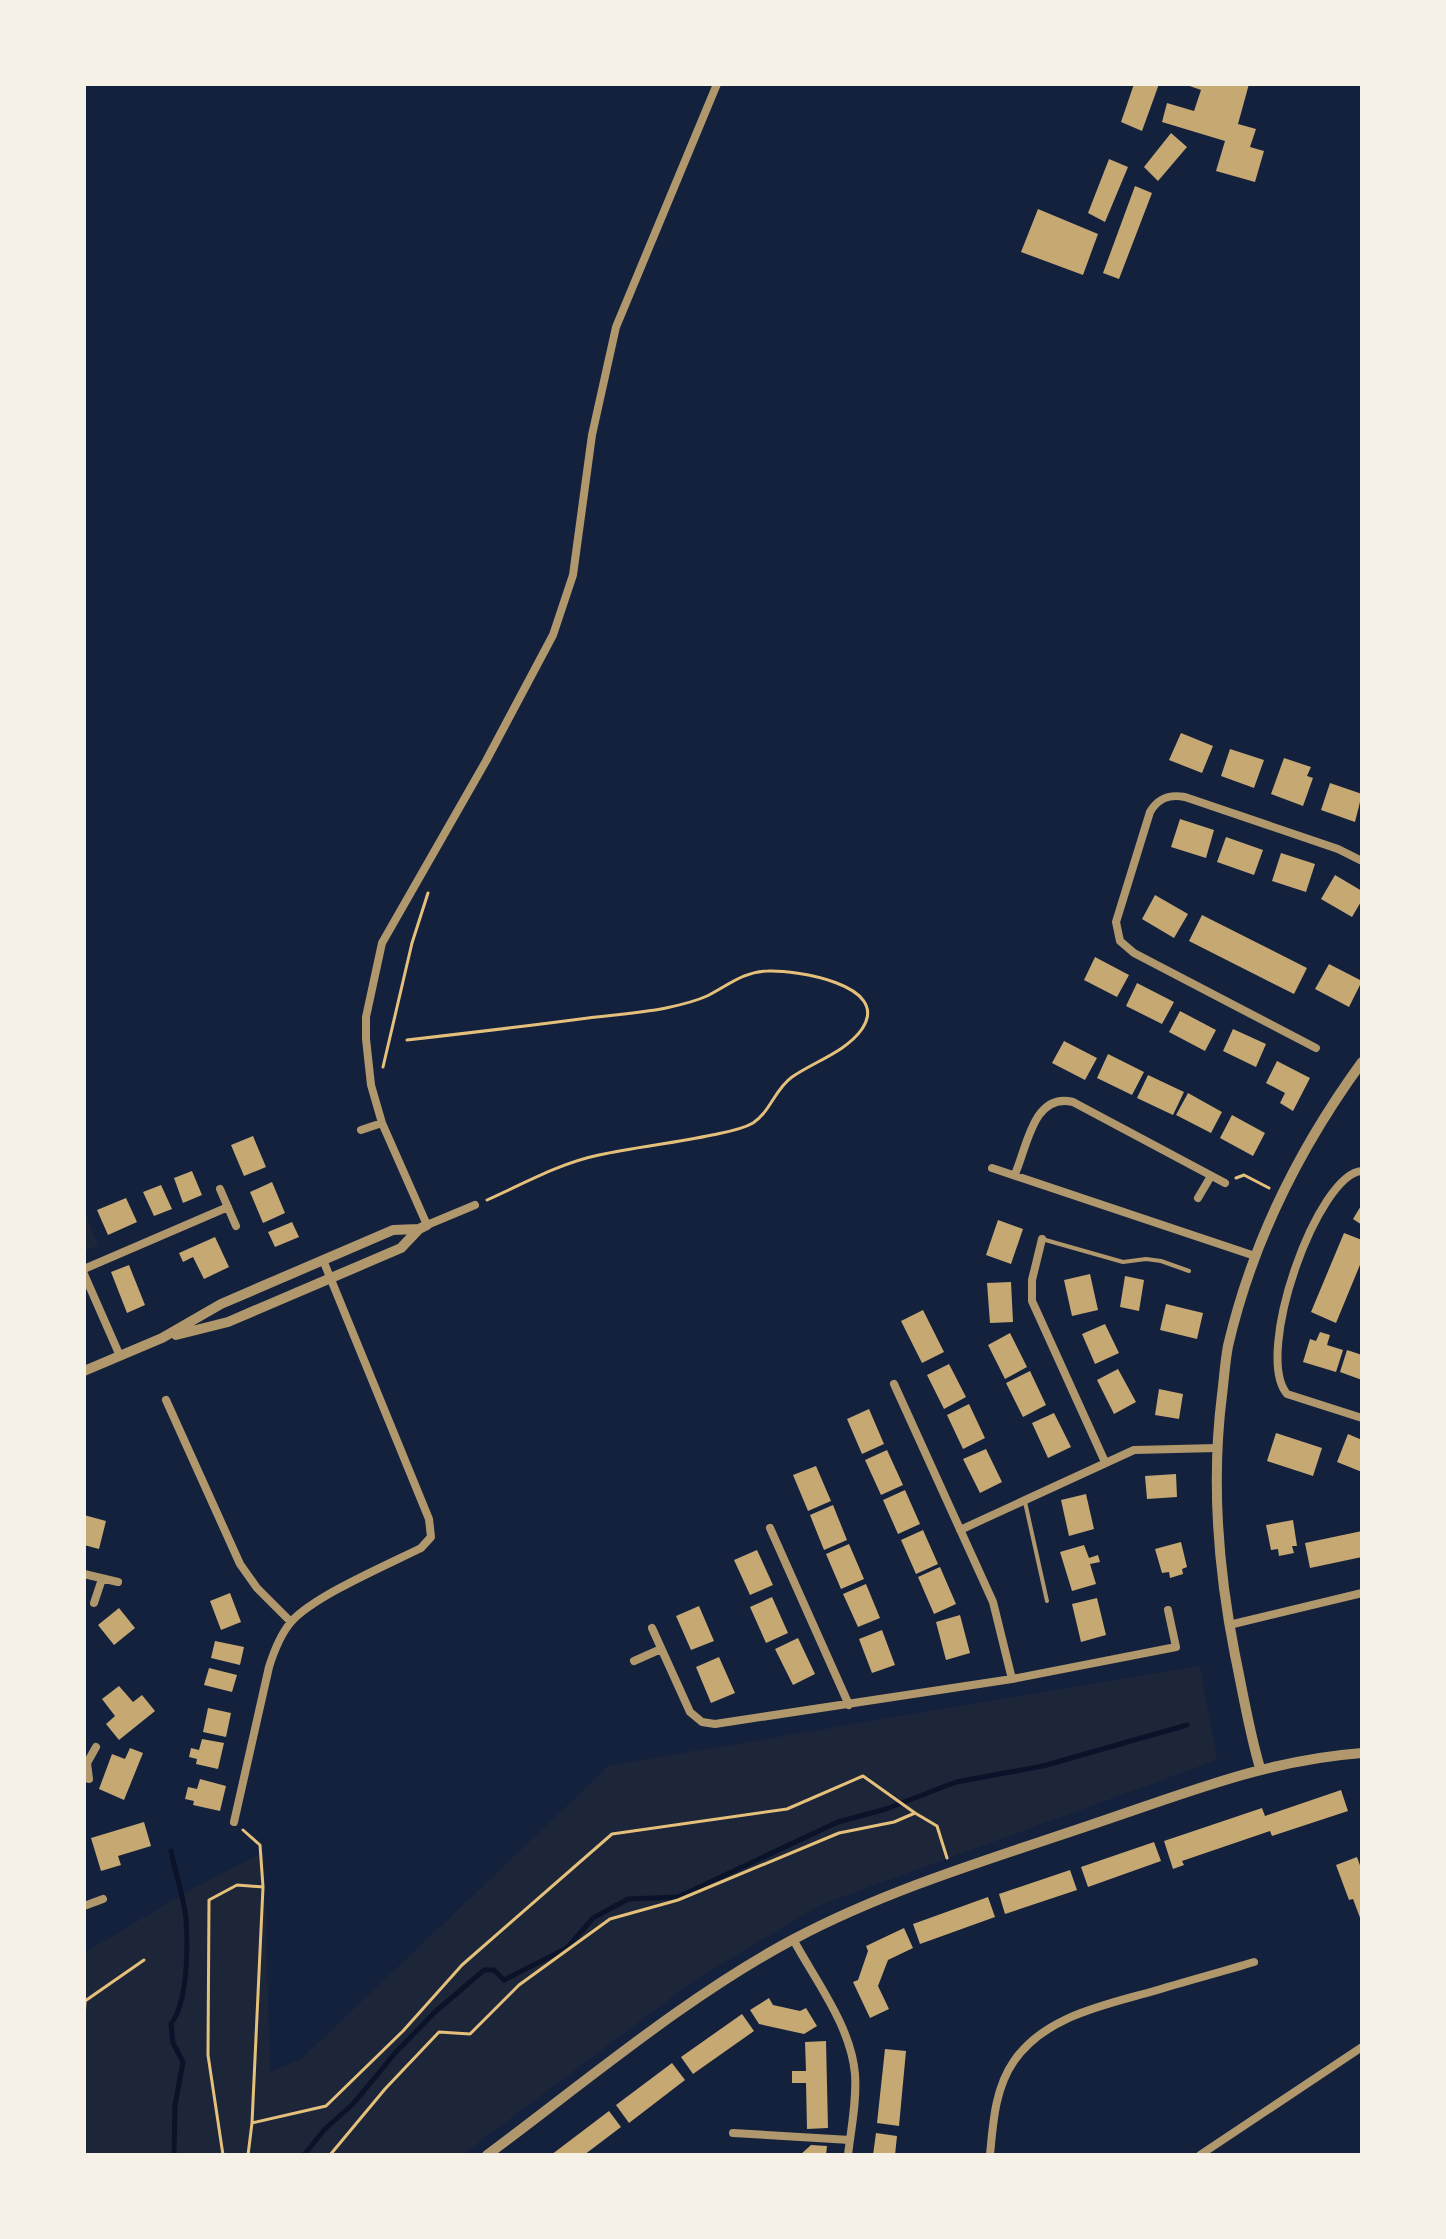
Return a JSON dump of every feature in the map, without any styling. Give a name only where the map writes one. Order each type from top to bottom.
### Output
[{"type":"street","points":[[423,1227],[382,1123],[371,1085],[366,1017],[382,943],[471,788],[553,635],[573,575],[592,435],[616,327],[717,84]]},
{"type":"street","points":[[1316,1048],[1134,953],[1118,938],[1116,919],[1150,812],[1156,803],[1168,796],[1185,797],[1338,849],[1362,861]]},
{"type":"street","points":[[1260,1768],[1249,1728],[1221,1573],[1217,1448],[1228,1348],[1255,1256],[1283,1195],[1324,1117],[1362,1062]]},
{"type":"street","points":[[1015,1174],[1039,1113],[1048,1105],[1062,1100],[1073,1102],[1225,1183]]},
{"type":"street","points":[[361,1130],[382,1123]]},
{"type":"street","points":[[992,1168],[1255,1256]]},
{"type":"street","points":[[1362,1171],[1352,1172],[1344,1178],[1310,1235],[1286,1295],[1277,1351],[1279,1381],[1287,1394],[1362,1418]]},
{"type":"street","points":[[1198,1198],[1211,1176]]},
{"type":"street","points":[[220,1189],[236,1226]]},
{"type":"street","points":[[84,1371],[162,1338],[221,1304],[393,1230],[423,1227],[475,1205]]},
{"type":"street","points":[[120,1356],[84,1271],[228,1207]]},
{"type":"street","points":[[162,1338],[228,1322],[401,1248],[423,1227]]},
{"type":"street","points":[[1042,1239],[1032,1280],[1032,1301],[1105,1462]]},
{"type":"street","points":[[234,1822],[269,1667],[277,1643],[291,1622],[335,1592],[421,1548],[431,1537],[429,1519],[323,1260]]},
{"type":"street","points":[[894,1384],[997,1612],[1012,1679]]},
{"type":"street","points":[[166,1400],[240,1564],[257,1588],[291,1622]]},
{"type":"street","points":[[960,1530],[1134,1450],[1217,1448]]},
{"type":"street","points":[[770,1528],[849,1705]]},
{"type":"street","points":[[84,1574],[118,1582]]},
{"type":"street","points":[[94,1603],[102,1579]]},
{"type":"street","points":[[1229,1625],[1362,1593]]},
{"type":"street","points":[[652,1628],[690,1712],[702,1722],[715,1724],[1012,1679],[1176,1647],[1168,1610]]},
{"type":"street","points":[[634,1661],[661,1649]]},
{"type":"street","points":[[89,1779],[85,1763],[96,1747]]},
{"type":"street","points":[[487,2155],[702,1997],[793,1939],[858,1908],[952,1872],[1260,1768],[1362,1753]]},
{"type":"street","points":[[84,1906],[103,1899]]},
{"type":"street","points":[[793,1939],[836,2017],[851,2052],[855,2089],[848,2155]]},
{"type":"street","points":[[990,2155],[997,2099],[1003,2081],[1014,2060],[1046,2031],[1083,2012],[1254,1962]]},
{"type":"street","points":[[1200,2155],[1362,2047]]},
{"type":"street","points":[[733,2133],[850,2140]]},
{"type":"lane","points":[[1042,1239],[1123,1262],[1161,1261],[1189,1271]]},
{"type":"lane","points":[[1024,1500],[1047,1601]]},
{"type":"path","points":[[371,1085],[381,1075],[412,943],[429,888]]},
{"type":"path","points":[[407,1040],[665,1008],[708,995],[743,975],[766,971],[799,973],[838,982],[854,990],[863,1001],[867,1014],[860,1032],[848,1043],[791,1078],[753,1123],[689,1140],[596,1155],[475,1205]]},
{"type":"path","points":[[1225,1183],[1244,1175],[1283,1195]]},
{"type":"path","points":[[252,2123],[326,2106],[403,2031],[462,1965],[612,1834],[787,1809],[863,1776],[937,1826],[952,1872]]},
{"type":"path","points":[[330,2155],[385,2089],[439,2032],[470,2034],[519,1985],[610,1919],[678,1900],[839,1833],[894,1822],[915,1813]]},
{"type":"path","points":[[234,1822],[260,1845],[263,1887],[248,2155]]},
{"type":"path","points":[[223,2155],[208,2055],[209,1900],[237,1885],[263,1887]]},
{"type":"path","points":[[84,2020],[85,2001],[144,1960]]},
{"type":"shaded area","points":[[84,1210],[98,1245],[84,1252]]},
{"type":"shaded area","points":[[1200,1666],[1217,1760],[820,1905],[695,1980],[462,2155],[84,2155],[84,1953],[192,1889],[264,1852],[270,2072],[301,2059],[610,1765]]},
{"type":"building","points":[[1134,84],[1159,84],[1142,131],[1121,122]]},
{"type":"building","points":[[1184,84],[1249,84],[1238,124],[1256,129],[1250,147],[1264,151],[1255,182],[1216,171],[1225,141],[1162,122],[1167,103],[1194,111],[1201,90]]},
{"type":"building","points":[[1171,133],[1187,147],[1158,181],[1144,167]]},
{"type":"building","points":[[1109,159],[1128,167],[1105,222],[1088,213]]},
{"type":"building","points":[[1135,186],[1152,193],[1119,279],[1103,273]]},
{"type":"building","points":[[1038,209],[1098,234],[1083,275],[1021,252]]},
{"type":"building","points":[[1181,733],[1213,746],[1202,773],[1169,760]]},
{"type":"building","points":[[1230,749],[1264,760],[1254,788],[1221,776]]},
{"type":"building","points":[[1284,758],[1311,767],[1307,776],[1313,778],[1303,806],[1271,794]]},
{"type":"building","points":[[1330,783],[1362,794],[1355,822],[1321,810]]},
{"type":"building","points":[[1180,819],[1214,830],[1206,858],[1171,847]]},
{"type":"building","points":[[1226,837],[1263,850],[1254,875],[1217,862]]},
{"type":"building","points":[[1281,853],[1315,864],[1306,892],[1272,881]]},
{"type":"building","points":[[1335,875],[1362,891],[1362,900],[1352,917],[1321,899]]},
{"type":"building","points":[[1155,895],[1188,914],[1174,938],[1142,919]]},
{"type":"building","points":[[1202,915],[1307,968],[1294,994],[1189,941]]},
{"type":"building","points":[[1095,957],[1129,975],[1117,997],[1084,980]]},
{"type":"building","points":[[1329,964],[1362,981],[1349,1007],[1315,989]]},
{"type":"building","points":[[1137,983],[1174,1002],[1162,1024],[1126,1006]]},
{"type":"building","points":[[1180,1011],[1216,1030],[1205,1051],[1169,1032]]},
{"type":"building","points":[[1233,1029],[1266,1044],[1256,1067],[1223,1051]]},
{"type":"building","points":[[1064,1041],[1097,1058],[1085,1080],[1052,1063]]},
{"type":"building","points":[[1108,1054],[1144,1072],[1132,1095],[1097,1078]]},
{"type":"building","points":[[1277,1061],[1310,1078],[1293,1111],[1280,1103],[1285,1093],[1266,1083]]},
{"type":"building","points":[[1148,1075],[1184,1092],[1173,1115],[1137,1098]]},
{"type":"building","points":[[1188,1093],[1222,1112],[1211,1133],[1176,1115]]},
{"type":"building","points":[[1232,1115],[1265,1133],[1253,1156],[1220,1138]]},
{"type":"building","points":[[253,1136],[266,1167],[244,1176],[231,1145]]},
{"type":"building","points":[[192,1171],[202,1195],[183,1203],[174,1178]]},
{"type":"building","points":[[272,1182],[285,1213],[263,1223],[250,1192]]},
{"type":"building","points":[[161,1185],[172,1209],[154,1216],[143,1192]]},
{"type":"building","points":[[126,1198],[137,1222],[108,1235],[97,1210]]},
{"type":"building","points":[[1362,1204],[1362,1225],[1353,1219]]},
{"type":"building","points":[[998,1220],[1023,1229],[1011,1264],[986,1255]]},
{"type":"building","points":[[292,1222],[299,1237],[275,1247],[268,1232]]},
{"type":"building","points":[[1344,1233],[1362,1240],[1362,1260],[1336,1323],[1311,1312]]},
{"type":"building","points":[[215,1237],[229,1267],[204,1279],[193,1257],[183,1262],[179,1253]]},
{"type":"building","points":[[129,1265],[145,1305],[127,1313],[111,1272]]},
{"type":"building","points":[[1090,1274],[1098,1310],[1072,1316],[1064,1280]]},
{"type":"building","points":[[1125,1276],[1144,1280],[1139,1311],[1120,1307]]},
{"type":"building","points":[[1011,1282],[1013,1322],[990,1323],[987,1283]]},
{"type":"building","points":[[1166,1304],[1203,1313],[1197,1339],[1160,1330]]},
{"type":"building","points":[[923,1310],[944,1352],[922,1363],[901,1321]]},
{"type":"building","points":[[1105,1324],[1119,1353],[1095,1364],[1082,1334]]},
{"type":"building","points":[[1320,1332],[1330,1335],[1327,1345],[1343,1350],[1336,1372],[1303,1362],[1310,1339],[1316,1341]]},
{"type":"building","points":[[1010,1333],[1027,1367],[1005,1379],[988,1345]]},
{"type":"building","points":[[1347,1350],[1362,1355],[1362,1380],[1340,1372]]},
{"type":"building","points":[[949,1364],[966,1397],[944,1409],[927,1375]]},
{"type":"building","points":[[1118,1369],[1136,1402],[1114,1414],[1097,1380]]},
{"type":"building","points":[[1030,1371],[1046,1405],[1023,1417],[1006,1383]]},
{"type":"building","points":[[1159,1389],[1183,1394],[1179,1419],[1155,1415]]},
{"type":"building","points":[[969,1404],[985,1438],[963,1449],[947,1415]]},
{"type":"building","points":[[869,1409],[884,1444],[862,1454],[847,1419]]},
{"type":"building","points":[[1054,1413],[1071,1447],[1048,1458],[1032,1423]]},
{"type":"building","points":[[1276,1433],[1322,1448],[1313,1476],[1267,1461]]},
{"type":"building","points":[[1348,1434],[1362,1440],[1362,1472],[1337,1462]]},
{"type":"building","points":[[986,1449],[1002,1482],[980,1493],[963,1459]]},
{"type":"building","points":[[887,1450],[903,1485],[881,1495],[865,1460]]},
{"type":"building","points":[[816,1466],[831,1501],[808,1511],[793,1475]]},
{"type":"building","points":[[1176,1474],[1177,1497],[1147,1499],[1145,1476]]},
{"type":"building","points":[[905,1490],[920,1524],[898,1534],[883,1500]]},
{"type":"building","points":[[1086,1494],[1094,1529],[1069,1536],[1061,1500]]},
{"type":"building","points":[[833,1505],[847,1540],[824,1550],[810,1515]]},
{"type":"building","points":[[84,1515],[106,1521],[99,1549],[84,1545]]},
{"type":"building","points":[[1293,1520],[1297,1546],[1292,1546],[1294,1553],[1279,1556],[1278,1549],[1271,1550],[1266,1525]]},
{"type":"building","points":[[923,1530],[938,1564],[916,1574],[901,1540]]},
{"type":"building","points":[[1362,1531],[1362,1557],[1310,1568],[1305,1543]]},
{"type":"building","points":[[1181,1542],[1187,1567],[1182,1569],[1183,1574],[1170,1578],[1169,1572],[1162,1573],[1155,1549]]},
{"type":"building","points":[[849,1544],[864,1579],[841,1589],[826,1554]]},
{"type":"building","points":[[1084,1545],[1089,1558],[1098,1555],[1100,1562],[1090,1564],[1096,1584],[1072,1591],[1060,1552]]},
{"type":"building","points":[[757,1550],[773,1585],[750,1595],[734,1560]]},
{"type":"building","points":[[940,1567],[956,1604],[934,1614],[918,1577]]},
{"type":"building","points":[[866,1584],[880,1618],[858,1627],[843,1594]]},
{"type":"building","points":[[230,1593],[241,1622],[221,1630],[210,1601]]},
{"type":"building","points":[[772,1597],[788,1633],[766,1643],[750,1607]]},
{"type":"building","points":[[1097,1598],[1106,1635],[1081,1642],[1072,1604]]},
{"type":"building","points":[[699,1606],[714,1641],[691,1650],[676,1616]]},
{"type":"building","points":[[119,1608],[135,1628],[114,1645],[98,1625]]},
{"type":"building","points":[[960,1615],[970,1653],[946,1660],[936,1622]]},
{"type":"building","points":[[882,1630],[895,1665],[872,1673],[859,1639]]},
{"type":"building","points":[[798,1638],[815,1674],[793,1685],[775,1649]]},
{"type":"building","points":[[215,1641],[244,1647],[240,1665],[211,1658]]},
{"type":"building","points":[[719,1657],[735,1693],[711,1703],[696,1667]]},
{"type":"building","points":[[209,1668],[237,1675],[232,1692],[204,1685]]},
{"type":"building","points":[[119,1686],[133,1702],[142,1695],[155,1711],[119,1740],[106,1724],[115,1716],[102,1699]]},
{"type":"building","points":[[208,1708],[231,1713],[226,1737],[203,1732]]},
{"type":"building","points":[[202,1739],[224,1743],[218,1769],[196,1764],[197,1759],[189,1757],[191,1748],[199,1750]]},
{"type":"building","points":[[130,1748],[143,1753],[124,1800],[99,1789],[112,1754],[125,1759]]},
{"type":"building","points":[[200,1779],[226,1786],[220,1811],[193,1805],[194,1801],[185,1799],[188,1787],[197,1789]]},
{"type":"building","points":[[1341,1790],[1348,1811],[1272,1836],[1270,1831],[1182,1861],[1184,1865],[1173,1869],[1164,1841],[1262,1808],[1265,1816]]},
{"type":"building","points":[[144,1822],[151,1846],[118,1856],[121,1865],[101,1871],[91,1838]]},
{"type":"building","points":[[1154,1842],[1161,1861],[1088,1887],[1081,1867]]},
{"type":"building","points":[[1357,1857],[1362,1871],[1362,1923],[1353,1899],[1349,1900],[1336,1865]]},
{"type":"building","points":[[1070,1870],[1077,1890],[1005,1914],[999,1894]]},
{"type":"building","points":[[988,1897],[995,1917],[920,1944],[913,1924]]},
{"type":"building","points":[[904,1928],[913,1948],[888,1960],[878,1986],[889,2009],[870,2018],[853,1982],[858,1980],[868,1951],[866,1946]]},
{"type":"building","points":[[769,1998],[773,2005],[800,2011],[806,2008],[817,2026],[804,2034],[759,2024],[750,2010]]},
{"type":"building","points":[[742,2014],[754,2031],[693,2074],[681,2057]]},
{"type":"building","points":[[826,2041],[828,2128],[807,2129],[806,2083],[792,2083],[792,2071],[806,2071],[805,2042]]},
{"type":"building","points":[[885,2049],[906,2051],[899,2126],[877,2123]]},
{"type":"building","points":[[672,2063],[685,2080],[629,2123],[616,2105]]},
{"type":"building","points":[[609,2111],[621,2127],[584,2155],[551,2155]]},
{"type":"building","points":[[876,2133],[897,2136],[895,2155],[873,2155]]},
{"type":"building","points":[[811,2145],[827,2146],[826,2155],[800,2155]]},
{"type":"waterway","points":[[304,2155],[325,2129],[353,2104],[396,2052],[435,2012],[484,1970],[494,1970],[504,1980],[567,1948],[593,1918],[628,1899],[678,1897],[838,1822],[886,1809],[956,1782],[1043,1766],[1187,1725]]},
{"type":"waterway","points":[[171,1851],[185,1911],[187,1945],[184,1989],[171,2024],[173,2043],[183,2062],[175,2105],[174,2155]]}]
